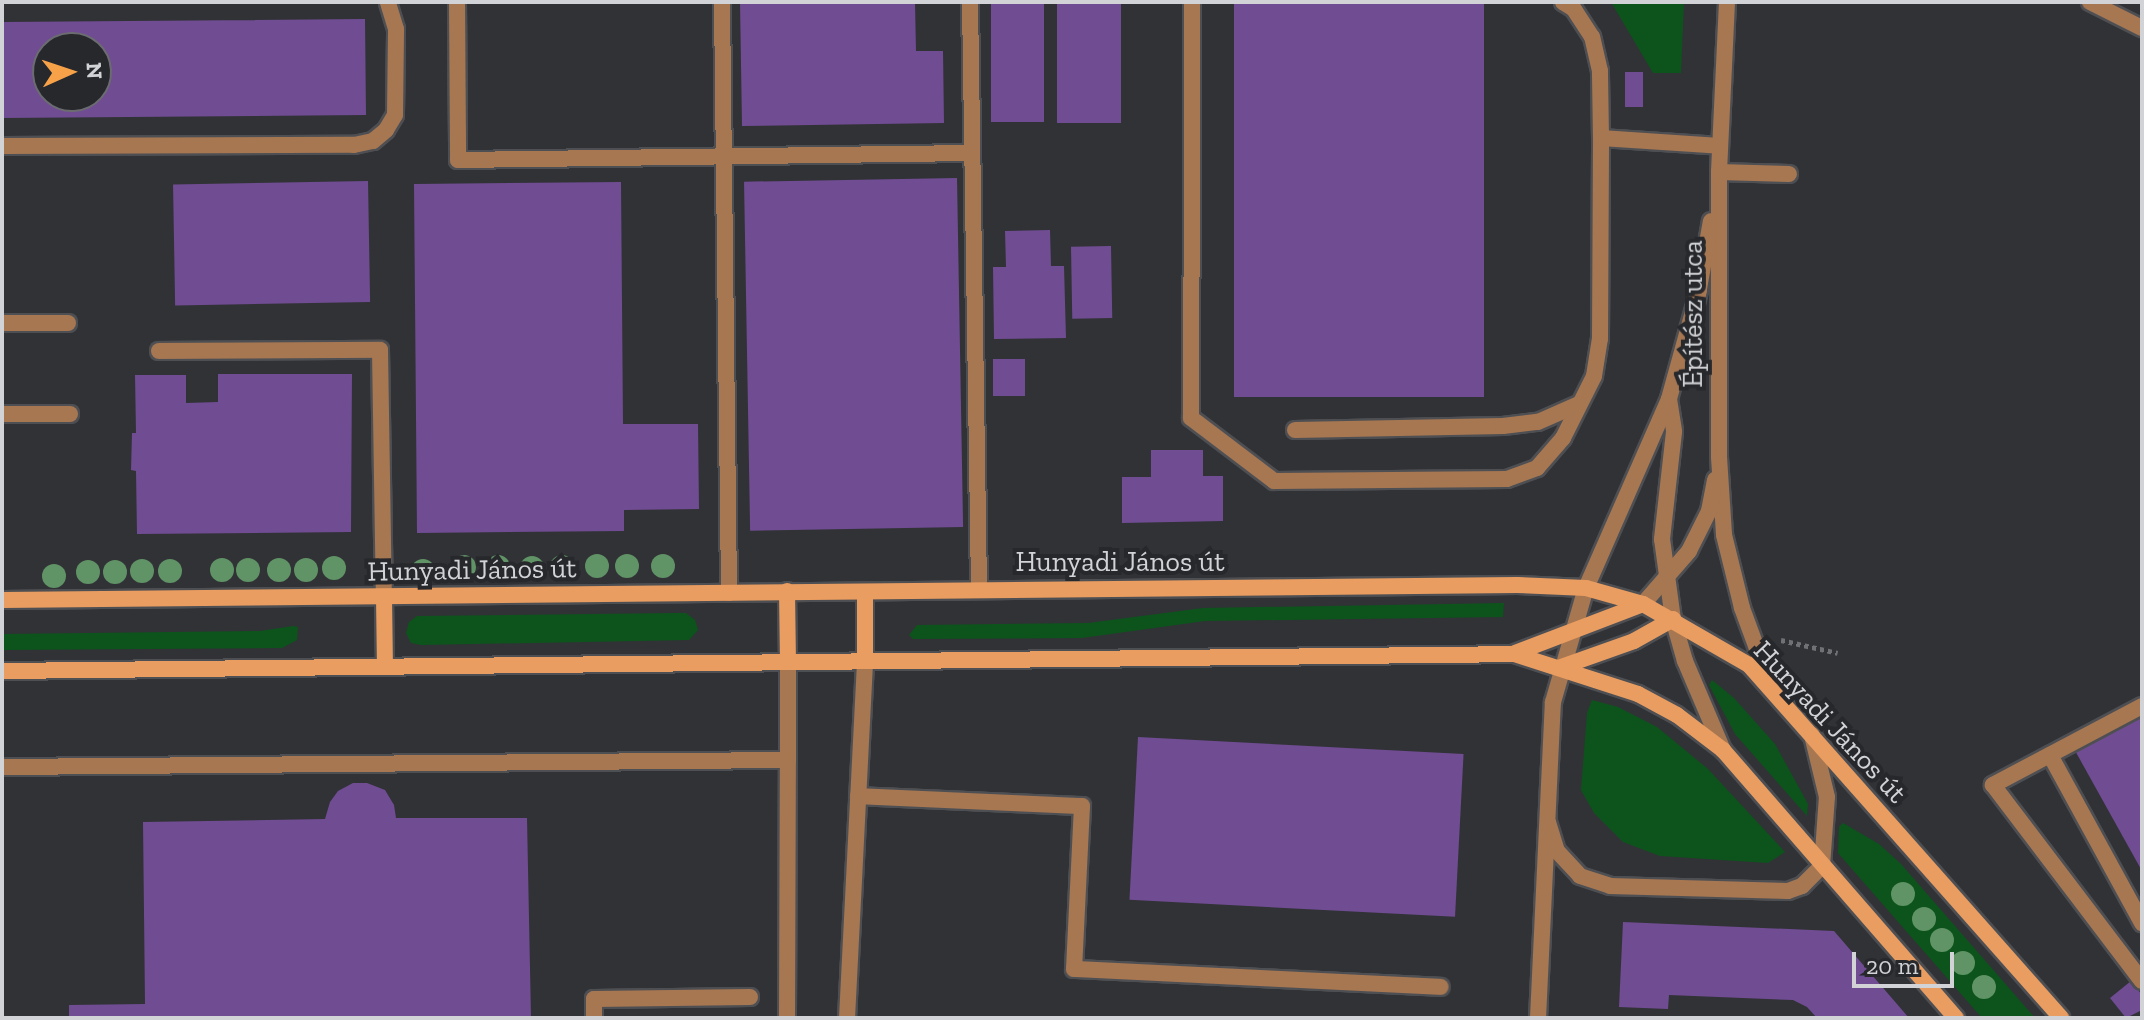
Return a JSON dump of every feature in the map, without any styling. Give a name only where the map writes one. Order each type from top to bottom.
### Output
[{"type":"main road","name":"Hunyadi János út","points":[[2,600],[1502,585],[1586,588],[1643,604],[1749,665],[2061,1018]]},
{"type":"main road","points":[[787,591],[788,661]]},
{"type":"main road","points":[[865,592],[865,661]]},
{"type":"main road","points":[[384,597],[385,667]]},
{"type":"main road","points":[[2,608],[23,600]]},
{"type":"main road","points":[[1514,654],[1643,604]]},
{"type":"main road","points":[[1561,667],[1634,641],[1673,619]]},
{"type":"main road","points":[[2,671],[1514,654],[1638,694],[1677,715],[1723,750],[1956,1018]]},
{"type":"street","points":[[2,146],[354,145],[373,141],[386,130],[395,115],[396,29],[388,2]]},
{"type":"street","points":[[457,2],[458,160],[971,153]]},
{"type":"street","points":[[722,2],[729,593]]},
{"type":"street","points":[[970,2],[979,589]]},
{"type":"street","points":[[1192,2],[1191,418],[1274,481],[1507,479],[1537,468],[1563,438],[1594,376],[1600,339],[1601,138],[1600,71],[1592,37],[1574,9],[1563,2]]},
{"type":"street","name":"Építész utca","points":[[1727,2],[1719,172],[1719,457],[1724,535],[1742,608],[1773,692]]},
{"type":"street","points":[[2090,2],[2142,28]]},
{"type":"street","points":[[1601,138],[1720,146]]},
{"type":"street","points":[[1719,172],[1789,174]]},
{"type":"street","name":"Építész utca","points":[[1538,1018],[1553,702],[1586,588],[1669,399],[1699,290],[1719,172]]},
{"type":"street","points":[[2,323],[68,323]]},
{"type":"street","points":[[159,351],[380,350],[384,597]]},
{"type":"street","name":"Építész utca","points":[[1669,399],[1674,432],[1662,539],[1673,619],[1685,661],[1723,750]]},
{"type":"street","points":[[1295,430],[1503,426],[1538,422],[1579,404]]},
{"type":"street","points":[[2,414],[70,414]]},
{"type":"street","name":"Építész utca","points":[[1643,604],[1689,551],[1709,511],[1719,457]]},
{"type":"street","points":[[787,1018],[788,661]]},
{"type":"street","points":[[847,1018],[865,661]]},
{"type":"street","points":[[2142,706],[1993,785],[2142,981]]},
{"type":"street","points":[[1548,822],[1557,851],[1580,876],[1610,886],[1788,891],[1802,886],[1822,866],[1827,797],[1812,734]]},
{"type":"street","points":[[2050,755],[2142,923]]},
{"type":"street","points":[[2,767],[788,760]]},
{"type":"street","points":[[858,796],[1082,806],[1074,969],[1441,987]]},
{"type":"street","points":[[594,1018],[594,999],[750,997]]},
{"type":"path","points":[[1778,639],[1838,653]]},
{"type":"green space","points":[[1611,2],[1684,2],[1681,73],[1653,73]]},
{"type":"green space","points":[[1504,603],[1503,617],[1205,621],[1082,638],[913,639],[909,635],[917,625],[1088,623],[1203,608]]},
{"type":"green space","points":[[686,613],[695,620],[698,630],[689,640],[421,645],[411,643],[406,633],[409,622],[417,616]]},
{"type":"green space","points":[[298,627],[297,640],[282,648],[2,650],[2,634],[260,631]]},
{"type":"green space","points":[[1712,680],[1734,698],[1775,744],[1808,804],[1807,816],[1735,734],[1709,685]]},
{"type":"green space","points":[[1592,700],[1618,707],[1657,727],[1708,769],[1785,852],[1768,863],[1660,856],[1623,842],[1594,813],[1581,790],[1587,713]]},
{"type":"green space","points":[[1843,823],[1879,844],[1901,864],[2035,1018],[1982,1018],[1838,853],[1839,827]]},
{"type":"building","points":[[740,2],[915,2],[916,51],[943,51],[944,123],[742,126]]},
{"type":"building","points":[[991,2],[1044,2],[1044,122],[991,122]]},
{"type":"building","points":[[1057,2],[1121,2],[1121,123],[1057,123]]},
{"type":"building","points":[[1234,2],[1484,2],[1484,397],[1234,397]]},
{"type":"building","points":[[365,19],[366,115],[2,118],[2,22]]},
{"type":"building","points":[[1625,72],[1643,72],[1643,107],[1625,107]]},
{"type":"building","points":[[957,178],[963,527],[750,531],[744,182]]},
{"type":"building","points":[[368,181],[370,302],[175,305],[173,184]]},
{"type":"building","points":[[621,182],[623,424],[698,424],[699,509],[624,510],[624,531],[417,533],[414,184]]},
{"type":"building","points":[[1050,230],[1051,266],[1064,266],[1066,338],[994,339],[993,267],[1006,267],[1005,231]]},
{"type":"building","points":[[1111,246],[1112,318],[1072,319],[1071,247]]},
{"type":"building","points":[[993,359],[1025,359],[1025,396],[993,396]]},
{"type":"building","points":[[218,374],[352,374],[351,532],[137,534],[136,471],[131,470],[132,433],[136,433],[135,375],[186,375],[186,403],[218,402]]},
{"type":"building","points":[[1151,450],[1203,450],[1203,476],[1223,476],[1223,521],[1122,523],[1122,477],[1151,477]]},
{"type":"building","points":[[2137,711],[2142,719],[2142,871],[2073,747]]},
{"type":"building","points":[[1138,737],[1464,754],[1455,917],[1129,900]]},
{"type":"building","points":[[353,783],[367,783],[385,790],[394,805],[396,818],[527,818],[531,1018],[69,1018],[69,1005],[145,1004],[143,822],[325,819],[330,802],[338,791]]},
{"type":"building","points":[[1623,922],[1834,931],[1909,1018],[1817,1018],[1807,1007],[1793,1000],[1669,995],[1668,1009],[1619,1007]]},
{"type":"building","points":[[2131,981],[2142,995],[2142,1010],[2126,1018],[2110,998]]}]
